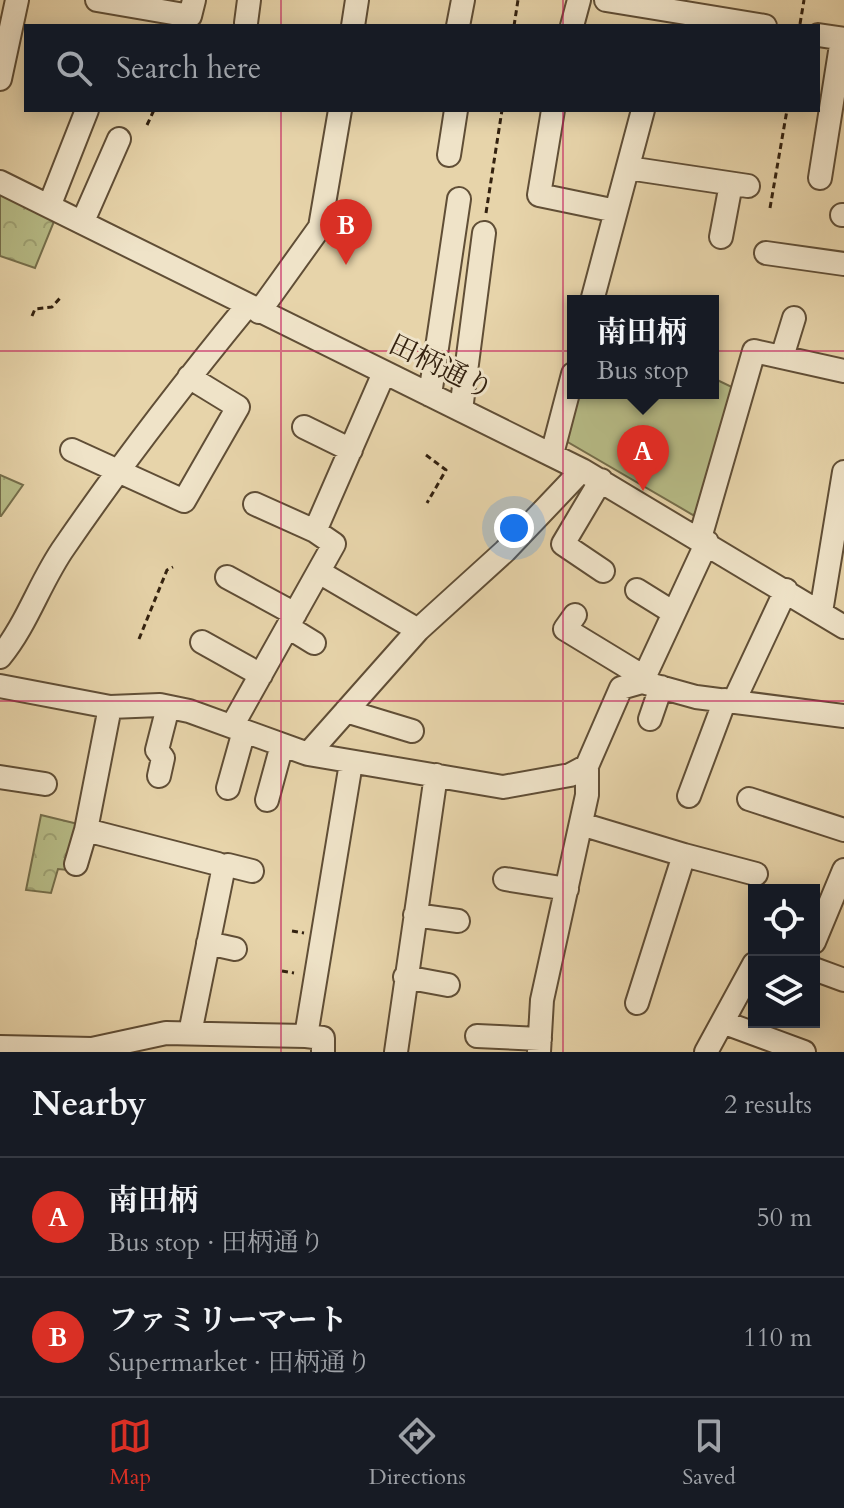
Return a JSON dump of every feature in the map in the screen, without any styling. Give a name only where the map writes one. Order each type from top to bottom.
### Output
[{"type":"street","points":[[0,79],[17,0]]},
{"type":"street","points":[[97,0],[118,15],[190,16],[194,0]]},
{"type":"street","points":[[246,23],[249,0]]},
{"type":"street","points":[[353,24],[357,0]]},
{"type":"street","points":[[458,24],[463,0]]},
{"type":"street","points":[[573,24],[579,0]]},
{"type":"street","points":[[606,0],[666,12],[716,9],[759,24]]},
{"type":"street","points":[[820,35],[843,39],[820,178]]},
{"type":"street","points":[[50,204],[86,112]]},
{"type":"street","points":[[0,657],[19,633],[62,550],[116,473],[189,377],[253,309],[320,227],[340,112]]},
{"type":"street","points":[[449,155],[456,112]]},
{"type":"street","points":[[553,112],[539,195],[616,211]]},
{"type":"street","points":[[594,295],[642,112]]},
{"type":"street","points":[[83,221],[119,139]]},
{"type":"street","points":[[628,168],[740,185],[721,237]]},
{"type":"street","name":"田柄通り","points":[[0,182],[50,204],[253,309],[592,475],[844,627]]},
{"type":"street","points":[[430,395],[459,199]]},
{"type":"street","points":[[461,410],[484,233]]},
{"type":"street","points":[[766,253],[844,264]]},
{"type":"street","points":[[782,357],[794,318]]},
{"type":"street","points":[[650,719],[649,682],[704,540],[754,351],[844,371]]},
{"type":"street","points":[[315,531],[384,373]]},
{"type":"street","points":[[72,450],[180,502],[187,498],[238,407],[189,377]]},
{"type":"street","points":[[552,454],[567,397]]},
{"type":"street","points":[[304,427],[351,450]]},
{"type":"street","points":[[821,612],[844,472]]},
{"type":"street","points":[[592,475],[563,544],[603,571]]},
{"type":"street","points":[[308,754],[418,630],[592,475]]},
{"type":"street","points":[[228,788],[238,728],[261,675],[334,542],[255,504]]},
{"type":"street","points":[[319,572],[418,630]]},
{"type":"street","points":[[227,577],[292,620],[314,643]]},
{"type":"street","points":[[637,590],[674,613]]},
{"type":"street","points":[[689,796],[729,701],[786,590]]},
{"type":"street","points":[[564,622],[649,682],[729,701],[844,716]]},
{"type":"street","points":[[202,642],[261,675]]},
{"type":"street","points":[[477,1036],[542,1048],[542,1000],[587,795],[587,766],[616,694],[621,688],[649,682]]},
{"type":"street","points":[[0,686],[110,707],[168,707],[308,754],[503,787],[570,775],[587,766]]},
{"type":"street","points":[[76,864],[86,830],[110,707]]},
{"type":"street","points":[[159,776],[163,758],[157,750],[168,707]]},
{"type":"street","points":[[346,711],[412,731]]},
{"type":"street","points":[[267,800],[282,745]]},
{"type":"street","points":[[306,1036],[351,763]]},
{"type":"street","points":[[396,1052],[436,775]]},
{"type":"street","points":[[0,777],[45,784]]},
{"type":"street","points":[[749,799],[844,830]]},
{"type":"street","points":[[581,824],[756,874]]},
{"type":"street","points":[[86,830],[222,868],[228,865],[252,871]]},
{"type":"street","points":[[637,1003],[684,855]]},
{"type":"street","points":[[190,1033],[222,868]]},
{"type":"street","points":[[820,928],[843,875]]},
{"type":"street","points":[[505,879],[567,889]]},
{"type":"street","points":[[415,915],[458,921]]},
{"type":"street","points":[[208,943],[235,949]]},
{"type":"street","points":[[820,971],[844,980]]},
{"type":"street","points":[[706,1052],[725,1023],[748,976]]},
{"type":"street","points":[[405,977],[448,985]]},
{"type":"street","points":[[725,1023],[804,1052]]},
{"type":"street","points":[[0,1047],[92,1049],[131,1046],[166,1033],[190,1033],[281,1043],[306,1036],[323,1038],[323,1052]]},
{"type":"path","points":[[514,24],[518,0]]},
{"type":"path","points":[[800,24],[804,0]]},
{"type":"path","points":[[147,125],[153,112]]},
{"type":"path","points":[[484,233],[502,112]]},
{"type":"path","points":[[770,208],[787,112]]},
{"type":"path","points":[[32,316],[35,309],[52,307],[61,297]]},
{"type":"path","points":[[426,455],[446,470],[427,503]]},
{"type":"path","points":[[139,639],[167,570],[173,567]]},
{"type":"green space","points":[[0,193],[55,219],[35,268],[0,256]]},
{"type":"green space","points":[[719,381],[734,388],[699,512],[693,515],[566,441],[576,399],[719,399]]},
{"type":"green space","points":[[0,475],[23,485],[1,516],[0,516]]},
{"type":"green space","points":[[41,815],[78,824],[68,870],[58,869],[51,893],[26,890]]},
{"type":"place","name":"ファミリーマート","points":[[346,265]]},
{"type":"place","name":"南田柄","points":[[643,491]]}]
